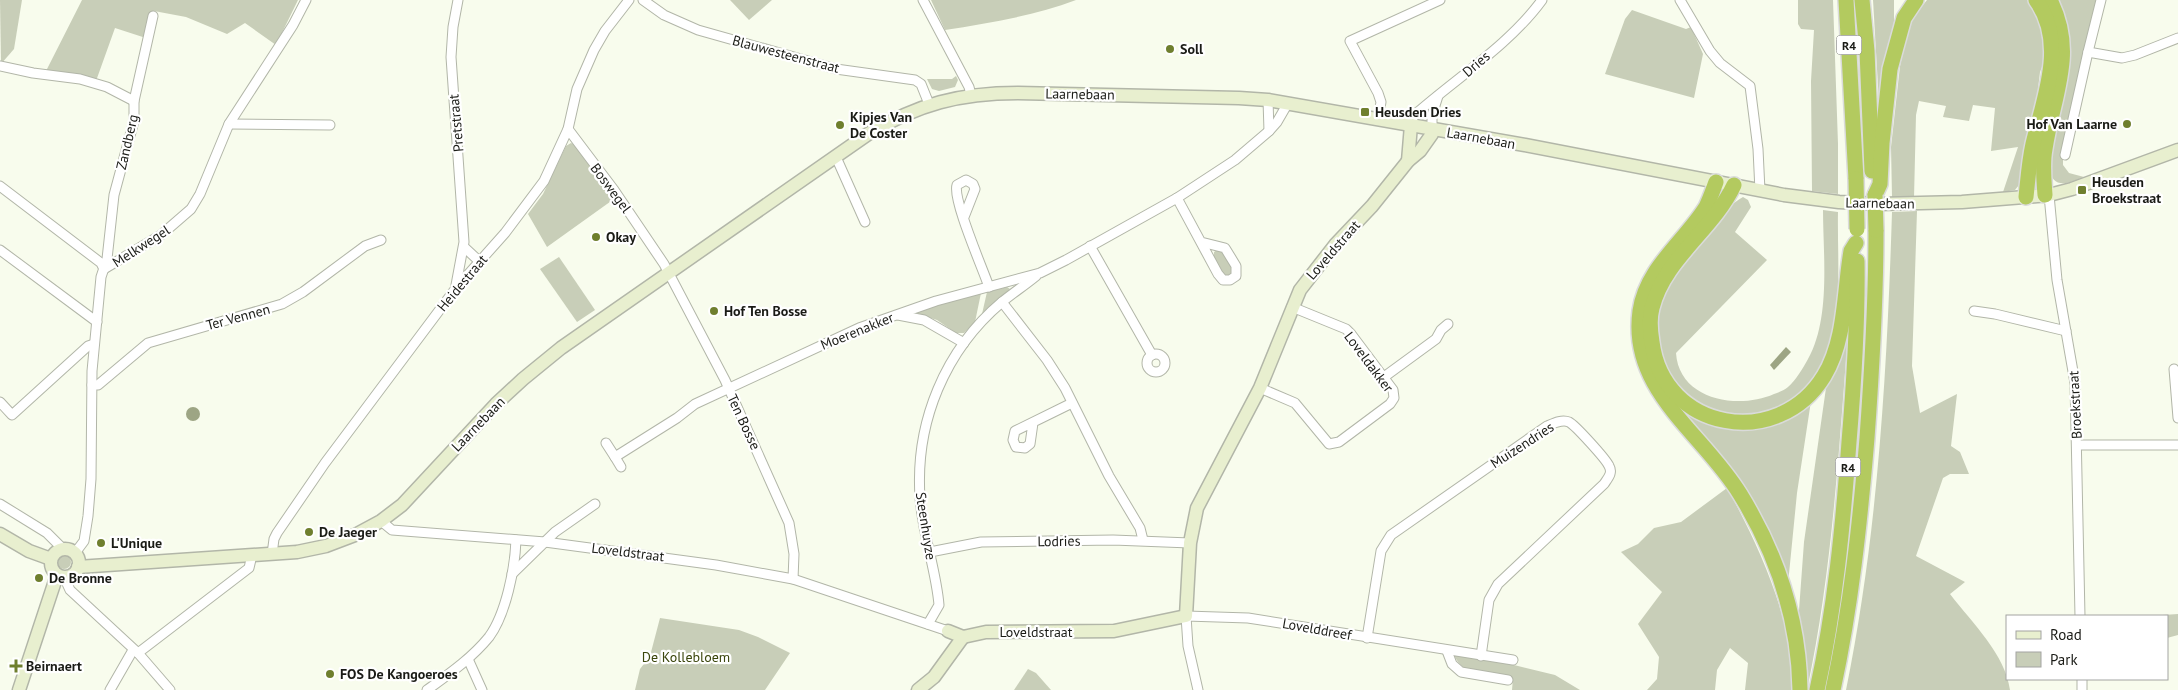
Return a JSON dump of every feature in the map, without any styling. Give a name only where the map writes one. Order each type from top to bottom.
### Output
[{"type":"highway","name":"R4","points":[[1817,690],[1839,556],[1847,475],[1857,323],[1856,179],[1846,0]]},
{"type":"highway","name":"R4","points":[[1834,690],[1844,642],[1863,483],[1876,303],[1876,230],[1867,50],[1862,0]]},
{"type":"highway","points":[[1874,195],[1880,184],[1890,69],[1904,18],[1916,0]]},
{"type":"highway","points":[[2026,197],[2027,176],[2052,58],[2049,27],[2042,9],[2036,0]]},
{"type":"highway","points":[[2047,195],[2043,169],[2044,150],[2063,59],[2064,44],[2060,25],[2050,0]]},
{"type":"highway","points":[[1716,182],[1707,205],[1659,266],[1649,283],[1640,312],[1639,333],[1648,371],[1658,392],[1725,471],[1754,517],[1767,542],[1790,609],[1799,661],[1800,690]]},
{"type":"highway","points":[[1734,185],[1717,212],[1674,264],[1661,284],[1652,309],[1650,321],[1653,351],[1660,372],[1673,392],[1700,412],[1730,422],[1760,421],[1784,414],[1809,396],[1825,375],[1837,346],[1851,251],[1857,236]]},
{"type":"street","name":"Melkwegel","points":[[75,554],[84,540],[88,516],[91,479],[94,344],[104,269],[161,235],[191,209],[200,194],[230,124],[293,26],[306,0]]},
{"type":"street","name":"Pretstraat","points":[[456,288],[464,247],[451,57],[453,26],[458,0]]},
{"type":"street","name":"Heidestraat","points":[[272,554],[277,532],[304,491],[456,288],[505,233],[544,182],[568,129],[577,89],[594,50],[605,31],[629,0]]},
{"type":"street","name":"Blauwesteenstraat","points":[[644,0],[664,16],[698,30],[836,68],[915,80],[921,84],[928,101]]},
{"type":"street","points":[[923,0],[969,86],[971,95]]},
{"type":"street","points":[[1378,119],[1381,102],[1378,93],[1350,42],[1440,0]]},
{"type":"street","name":"Dries","points":[[1411,125],[1413,117],[1418,112],[1512,33],[1542,0]]},
{"type":"street","points":[[1680,0],[1710,51],[1720,63],[1750,86],[1758,149],[1760,191]]},
{"type":"street","points":[[2065,155],[2101,0]]},
{"type":"street","name":"Zandberg","points":[[104,269],[107,259],[114,195],[135,113],[134,101],[153,16]]},
{"type":"street","points":[[2088,52],[2122,58],[2135,55],[2178,38]]},
{"type":"street","points":[[0,66],[33,73],[80,79],[107,87],[134,101]]},
{"type":"street","name":"Laarnebaan","points":[[78,567],[272,554],[323,547],[355,535],[381,521],[406,501],[483,418],[532,371],[566,344],[889,121],[928,101],[971,95],[1018,93],[1268,100],[1525,145],[1760,191],[1820,200],[1879,204],[2047,195],[2072,189],[2178,150]]},
{"type":"street","points":[[1432,129],[1432,115],[1438,96]]},
{"type":"street","points":[[1268,100],[1269,131]]},
{"type":"street","name":"Moerenakker","points":[[615,457],[677,418],[695,404],[831,340],[936,301],[1040,273],[1177,198],[1235,160],[1269,131],[1277,122],[1288,103]]},
{"type":"street","points":[[230,124],[330,125]]},
{"type":"street","points":[[1408,161],[1411,125]]},
{"type":"street","name":"Boswegel","points":[[568,129],[614,190],[669,273]]},
{"type":"street","name":"Loveldstraat","points":[[381,521],[392,530],[545,542],[670,557],[793,579],[962,637],[986,632],[1114,631],[1186,616],[1190,543],[1197,508],[1260,388],[1300,290],[1312,273],[1372,206],[1408,161],[1420,151],[1432,134],[1432,129]]},
{"type":"street","points":[[836,157],[864,222]]},
{"type":"street","points":[[0,186],[101,264],[104,269]]},
{"type":"street","name":"Broekstraat","points":[[2047,195],[2057,280],[2075,383],[2080,615]]},
{"type":"street","points":[[1177,198],[1218,274],[1224,280],[1230,280],[1236,276],[1236,266],[1225,248],[1201,242]]},
{"type":"street","points":[[964,217],[990,287]]},
{"type":"street","name":"Ter Vennen","points":[[92,385],[98,384],[148,343],[282,304],[303,292],[365,246],[381,240]]},
{"type":"street","points":[[1090,246],[1152,355]]},
{"type":"street","points":[[464,247],[479,262]]},
{"type":"street","points":[[0,250],[97,322]]},
{"type":"street","name":"Ten Bosse","points":[[669,273],[729,388],[789,523],[794,554],[793,579]]},
{"type":"street","name":"Steenhuyze","points":[[928,624],[939,605],[920,498],[922,442],[934,398],[945,372],[977,326],[1002,302],[1040,273]]},
{"type":"street","points":[[1002,302],[1048,360],[1109,476],[1140,528],[1143,540]]},
{"type":"street","name":"Loveldakker","points":[[1260,388],[1296,403],[1329,444],[1339,442],[1390,404],[1394,398],[1393,390],[1384,377],[1346,329],[1292,308]]},
{"type":"street","points":[[1974,312],[1995,314],[2066,331]]},
{"type":"street","points":[[895,315],[924,320],[964,343]]},
{"type":"street","points":[[1384,377],[1436,339],[1441,330],[1448,324]]},
{"type":"street","points":[[0,402],[12,415],[88,346],[94,344]]},
{"type":"street","points":[[2174,369],[2178,418]]},
{"type":"street","points":[[1033,423],[1072,403]]},
{"type":"street","name":"Muizendries","points":[[1367,638],[1382,552],[1391,535],[1547,426],[1558,421],[1569,422],[1610,467],[1610,476],[1492,592],[1489,600],[1481,656]]},
{"type":"street","points":[[606,442],[621,468]]},
{"type":"street","points":[[2077,445],[2178,445]]},
{"type":"street","points":[[0,504],[47,534],[63,548],[75,554],[78,558],[78,567],[72,574],[61,576]]},
{"type":"street","points":[[511,574],[555,532],[595,504]]},
{"type":"street","points":[[0,534],[29,551],[51,559]]},
{"type":"street","points":[[427,690],[468,659],[490,636],[497,623],[511,574],[516,540]]},
{"type":"street","name":"Lodries","points":[[930,552],[981,542],[1143,540],[1190,543]]},
{"type":"street","points":[[63,548],[55,552],[51,559],[52,568],[61,576],[70,590],[136,651],[170,690]]},
{"type":"street","points":[[110,690],[136,651],[249,568],[252,555]]},
{"type":"street","points":[[19,690],[61,576]]},
{"type":"street","points":[[1186,616],[1188,646],[1198,690]]},
{"type":"street","name":"Lovelddreef","points":[[1186,616],[1248,618],[1513,660]]},
{"type":"street","points":[[918,690],[934,677],[962,637]]},
{"type":"street","points":[[1447,651],[1452,664],[1462,672],[1508,680]]},
{"type":"street","points":[[468,659],[482,690]]},
{"type":"green space","points":[[0,0],[22,0],[14,49],[1,64]]},
{"type":"green space","points":[[82,0],[298,0],[276,45],[245,23],[227,34],[186,17],[154,11],[152,40],[115,28],[96,81],[46,71]]},
{"type":"green space","points":[[730,0],[772,0],[749,20]]},
{"type":"green space","points":[[931,0],[1076,0],[1028,15],[945,30]]},
{"type":"green space","points":[[1798,0],[1833,0],[1838,194],[1812,191],[1811,81],[1814,30],[1801,29],[1798,24]]},
{"type":"green space","points":[[1873,0],[1894,0],[1894,22],[1881,104],[1879,103]]},
{"type":"green space","points":[[1927,0],[2027,0],[2037,16],[2044,39],[2045,66],[2042,67],[2040,72],[2034,123],[2019,185],[2015,190],[2003,192],[2018,147],[1991,151],[1995,108],[1973,105],[1969,121],[1943,117],[1946,106],[1919,101],[1916,115],[1914,198],[1892,197],[1891,147],[1900,66],[1908,30],[1915,15]]},
{"type":"green space","points":[[2059,0],[2098,0],[2063,158],[2063,165],[2069,173],[2084,177],[2065,183],[2057,182],[2053,179],[2047,166],[2065,95],[2070,66],[2071,46],[2069,32]]},
{"type":"green space","points":[[1632,10],[1686,29],[1691,27],[1703,54],[1694,98],[1605,74],[1625,19]]},
{"type":"green space","points":[[956,76],[958,80],[955,87],[939,91],[932,89],[927,79],[952,79]]},
{"type":"green space","points":[[571,143],[582,152],[614,199],[547,247],[528,214],[543,194],[566,146]]},
{"type":"green space","points":[[1743,197],[1748,200],[1751,207],[1735,232],[1767,260],[1676,353],[1680,369],[1688,381],[1699,391],[1713,397],[1744,401],[1760,399],[1778,392],[1787,388],[1794,381],[1808,359],[1820,325],[1824,286],[1823,210],[1838,212],[1838,288],[1837,307],[1830,344],[1823,362],[1807,387],[1785,404],[1761,413],[1735,414],[1710,408],[1688,395],[1671,374],[1660,346],[1658,323],[1662,300],[1672,280],[1711,228],[1729,207]]},
{"type":"green space","points":[[1917,211],[1912,366],[1920,413],[1957,394],[1951,446],[1960,452],[1969,474],[1950,474],[1943,478],[1916,556],[1965,582],[1950,594],[1995,652],[2002,664],[2010,690],[1846,690],[1866,572],[1879,452],[1884,392],[1892,212]]},
{"type":"green space","points":[[1221,250],[1233,269],[1230,276],[1224,275],[1214,258],[1214,252]]},
{"type":"green space","points":[[559,257],[595,310],[577,322],[540,269]]},
{"type":"green space","points":[[1007,287],[1010,289],[982,314],[987,292]]},
{"type":"green space","points":[[981,293],[975,322],[964,333],[956,333],[937,320],[918,314],[918,311]]},
{"type":"green space","points":[[1849,321],[1829,552],[1816,644],[1807,690],[1804,690],[1798,624],[1804,542],[1827,381]]},
{"type":"green space","points":[[1655,370],[1724,427],[1811,401],[1797,493],[1788,584],[1771,539],[1677,410]]},
{"type":"green space","points":[[1727,488],[1751,534],[1773,586],[1788,639],[1792,665],[1792,690],[1745,690],[1748,663],[1730,648],[1717,670],[1715,690],[1647,690],[1657,679],[1659,657],[1638,624],[1662,592],[1621,552],[1638,544],[1654,528],[1681,522]]},
{"type":"green space","points":[[61,555],[67,555],[71,562],[67,569],[61,569],[57,565],[57,559]]},
{"type":"green space","points":[[2178,614],[2178,635],[2168,638],[2168,615],[2162,615]]},
{"type":"green space","name":"De Kollebloem","points":[[660,618],[739,630],[790,653],[765,690],[635,690],[640,669],[650,656]]},
{"type":"green space","points":[[1454,655],[1510,664],[1555,675],[1580,690],[1512,690],[1513,678],[1487,676],[1471,671],[1464,668]]},
{"type":"green space","points":[[1028,669],[1036,673],[1051,690],[1014,690]]},
{"type":"shaded area","points":[[1786,347],[1791,352],[1774,370],[1770,365]]},
{"type":"shaded area","points":[[190,407],[196,407],[200,414],[196,421],[190,421],[186,417],[186,411]]},
{"type":"place","name":"Soll","points":[[1170,49]]},
{"type":"place","name":"Heusden Dries","points":[[1365,112]]},
{"type":"place","name":"Hof Van Laarne","points":[[2127,124]]},
{"type":"place","name":"Kipjes Van De Coster","points":[[840,125]]},
{"type":"place","name":"Heusden Broekstraat","points":[[2082,190]]},
{"type":"place","name":"Okay","points":[[596,237]]},
{"type":"place","name":"Hof Ten Bosse","points":[[714,311]]},
{"type":"place","name":"De Jaeger","points":[[309,532]]},
{"type":"place","name":"L'Unique","points":[[101,543]]},
{"type":"place","name":"De Bronne","points":[[39,578]]},
{"type":"place","name":"Beirnaert","points":[[16,666]]},
{"type":"place","name":"FOS De Kangoeroes","points":[[330,674]]}]
